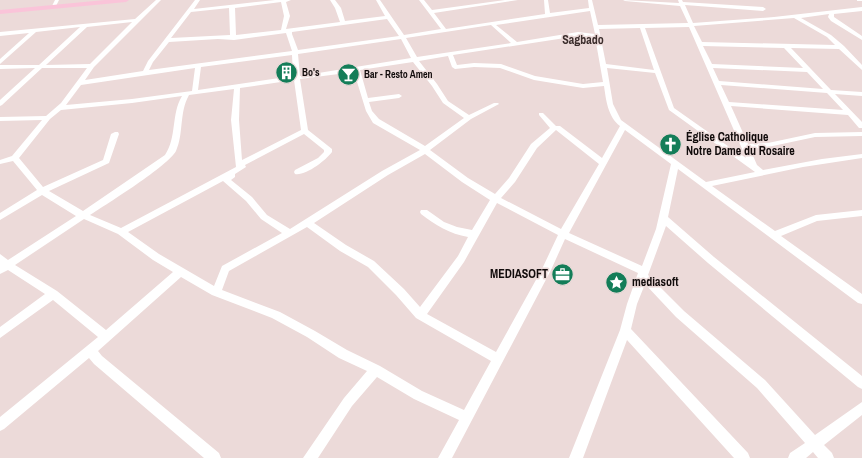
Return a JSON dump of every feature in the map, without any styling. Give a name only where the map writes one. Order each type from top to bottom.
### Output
[{"type":"main road","points":[[1,13],[126,0]]},
{"type":"street","points":[[53,7],[57,0]]},
{"type":"street","points":[[0,162],[15,158],[48,118],[59,108],[92,66],[159,0]]},
{"type":"street","points":[[144,73],[150,62],[198,0]]},
{"type":"street","points":[[190,11],[286,0],[286,32],[294,48],[305,131],[328,149],[328,152],[321,160],[298,172]]},
{"type":"street","points":[[332,0],[338,8],[344,20],[343,22]]},
{"type":"street","points":[[378,0],[388,17],[398,29],[415,60],[435,85],[445,102],[469,118]]},
{"type":"street","points":[[422,0],[444,30]]},
{"type":"street","points":[[464,0],[469,6]]},
{"type":"street","points":[[430,12],[516,0]]},
{"type":"street","points":[[546,0],[548,15]]},
{"type":"street","points":[[590,0],[612,109],[623,126],[862,300]]},
{"type":"street","points":[[625,0],[763,9]]},
{"type":"street","points":[[755,0],[774,19]]},
{"type":"street","points":[[681,3],[754,166]]},
{"type":"street","points":[[232,7],[232,33],[234,38]]},
{"type":"street","points":[[79,84],[98,79],[198,66],[217,62],[294,53],[591,9]]},
{"type":"street","points":[[596,27],[690,25],[796,17],[862,9]]},
{"type":"street","points":[[832,12],[831,17],[834,20],[862,38]]},
{"type":"street","points":[[168,40],[218,37],[234,38],[388,17]]},
{"type":"street","points":[[796,17],[829,36],[862,68]]},
{"type":"street","points":[[0,34],[137,20]]},
{"type":"street","points":[[492,23],[516,44]]},
{"type":"street","points":[[0,104],[40,66],[88,24]]},
{"type":"street","points":[[642,26],[673,112],[754,166],[761,173]]},
{"type":"street","points":[[0,62],[35,30]]},
{"type":"street","points":[[59,108],[132,101],[187,92],[297,78],[578,34],[598,36]]},
{"type":"street","points":[[700,44],[842,47]]},
{"type":"street","points":[[786,46],[862,126]]},
{"type":"street","points":[[450,54],[455,67],[474,65],[501,66],[534,78],[583,86],[606,84]]},
{"type":"street","points":[[0,67],[92,66]]},
{"type":"street","points":[[195,91],[198,66]]},
{"type":"street","points":[[604,66],[659,72]]},
{"type":"street","points":[[710,66],[808,70]]},
{"type":"street","points":[[358,69],[358,79],[365,100],[371,115],[376,120],[426,149],[432,156],[465,180],[496,198],[563,234],[643,273],[680,314],[761,384],[827,458]]},
{"type":"street","points":[[717,83],[862,94]]},
{"type":"street","points":[[237,86],[235,120],[241,166]]},
{"type":"street","points":[[106,336],[52,294],[3,264],[120,191],[168,157],[173,149],[181,103],[187,92]]},
{"type":"street","points":[[365,100],[399,96]]},
{"type":"street","points":[[216,292],[225,269],[307,223],[384,173],[426,149],[469,118],[496,104]]},
{"type":"street","points":[[727,104],[850,113]]},
{"type":"street","points":[[541,114],[554,128],[557,128],[603,163]]},
{"type":"street","points":[[0,119],[48,118]]},
{"type":"street","points":[[445,458],[546,270],[563,234],[570,224],[623,126]]},
{"type":"street","points":[[420,315],[461,259],[496,198],[512,180],[534,146],[554,128]]},
{"type":"street","points":[[121,232],[305,131]]},
{"type":"street","points":[[0,217],[42,190],[106,161],[115,134]]},
{"type":"street","points":[[746,147],[768,145],[815,135],[862,134]]},
{"type":"street","points":[[704,185],[838,157],[862,156]]},
{"type":"street","points":[[15,158],[42,190],[82,215],[121,232],[156,257],[216,292],[276,315],[418,395],[466,417]]},
{"type":"street","points":[[576,458],[625,330],[632,304],[664,219],[675,163]]},
{"type":"street","points":[[241,166],[226,180],[249,200],[264,217],[290,233]]},
{"type":"street","points":[[424,212],[437,222],[450,229],[463,233],[474,234]]},
{"type":"street","points":[[774,235],[816,218],[862,213]]},
{"type":"street","points":[[664,219],[720,267],[862,383]]},
{"type":"street","points":[[307,223],[343,248],[371,264],[400,292],[420,315],[498,359]]},
{"type":"street","points":[[0,424],[90,350],[182,271]]},
{"type":"street","points":[[0,333],[52,294]]},
{"type":"street","points":[[625,330],[743,458]]},
{"type":"street","points":[[90,350],[98,360],[214,458]]},
{"type":"street","points":[[310,458],[348,402],[376,370]]},
{"type":"street","points":[[795,458],[862,408]]},
{"type":"place","name":"Bo's","points":[[287,72]]},
{"type":"place","name":"Bar - Resto Amen","points":[[348,74]]},
{"type":"place","name":"Église Catholique Notre Dame du Rosaire","points":[[671,144]]},
{"type":"place","name":"MEDIASOFT","points":[[563,274]]},
{"type":"place","name":"mediasoft","points":[[617,282]]},
{"type":"district","name":"Sagbado","points":[[583,40]]}]
